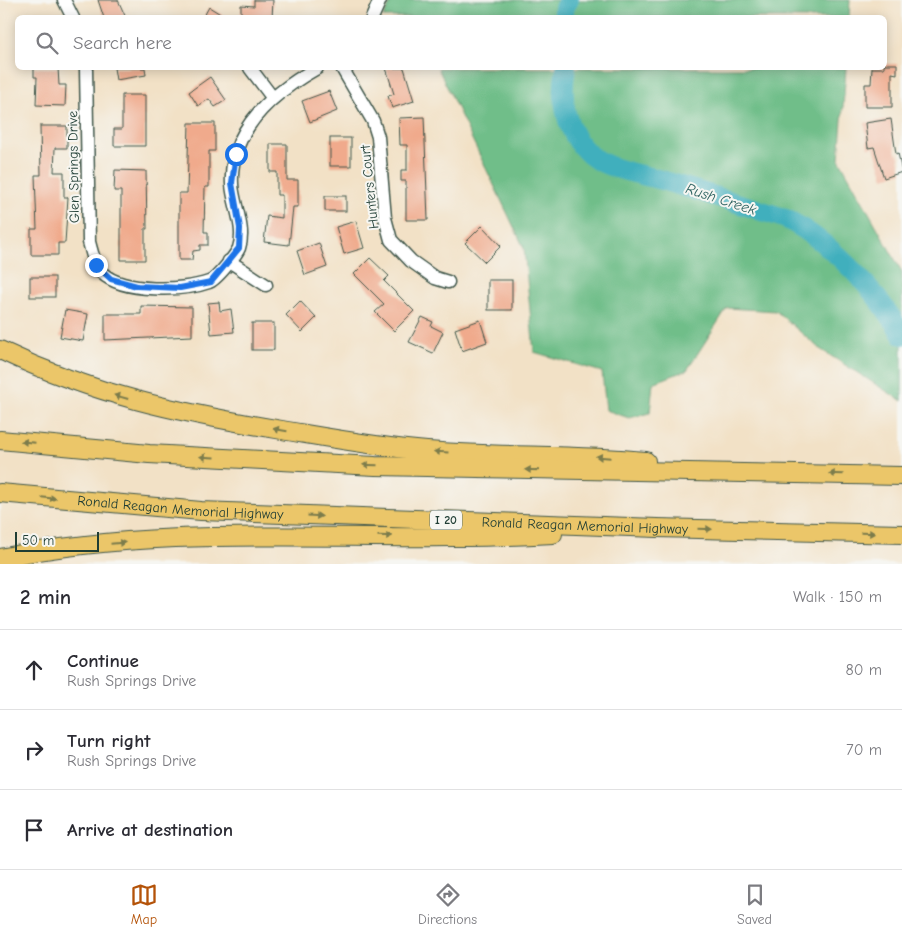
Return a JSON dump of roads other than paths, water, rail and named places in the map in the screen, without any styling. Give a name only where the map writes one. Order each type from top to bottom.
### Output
[{"type":"highway","points":[[0,350],[90,388],[141,403],[216,419],[320,436],[428,451],[596,456],[756,472]]},
{"type":"highway","points":[[0,440],[149,454],[365,465],[894,476]]},
{"type":"highway","name":"Ronald Reagan Memorial Highway","points":[[0,493],[201,511],[656,528],[897,534]]},
{"type":"highway","points":[[0,558],[67,548],[162,539],[261,535],[499,537],[656,528]]},
{"type":"street","points":[[64,0],[71,15]]},
{"type":"street","points":[[373,15],[380,0]]},
{"type":"street","name":"Glen Springs Drive","points":[[86,70],[89,242],[96,265],[111,279],[158,289],[180,288],[211,282],[229,261]]},
{"type":"street","points":[[252,70],[272,97]]},
{"type":"street","points":[[266,285],[229,261],[239,248],[240,228],[232,183],[236,154],[244,133],[256,114],[272,97],[314,70]]},
{"type":"street","name":"Hunters Court","points":[[343,70],[374,120],[378,137],[385,218],[391,240],[411,261],[435,278],[448,282]]},
{"type":"waterway","name":"Rush Creek","points":[[564,15],[564,8],[569,0]]},
{"type":"waterway","name":"Rush Creek","points":[[566,70],[564,103],[566,115],[575,136],[590,155],[620,170],[718,197],[779,216],[792,222],[823,244],[854,272],[881,303],[902,335]]}]
